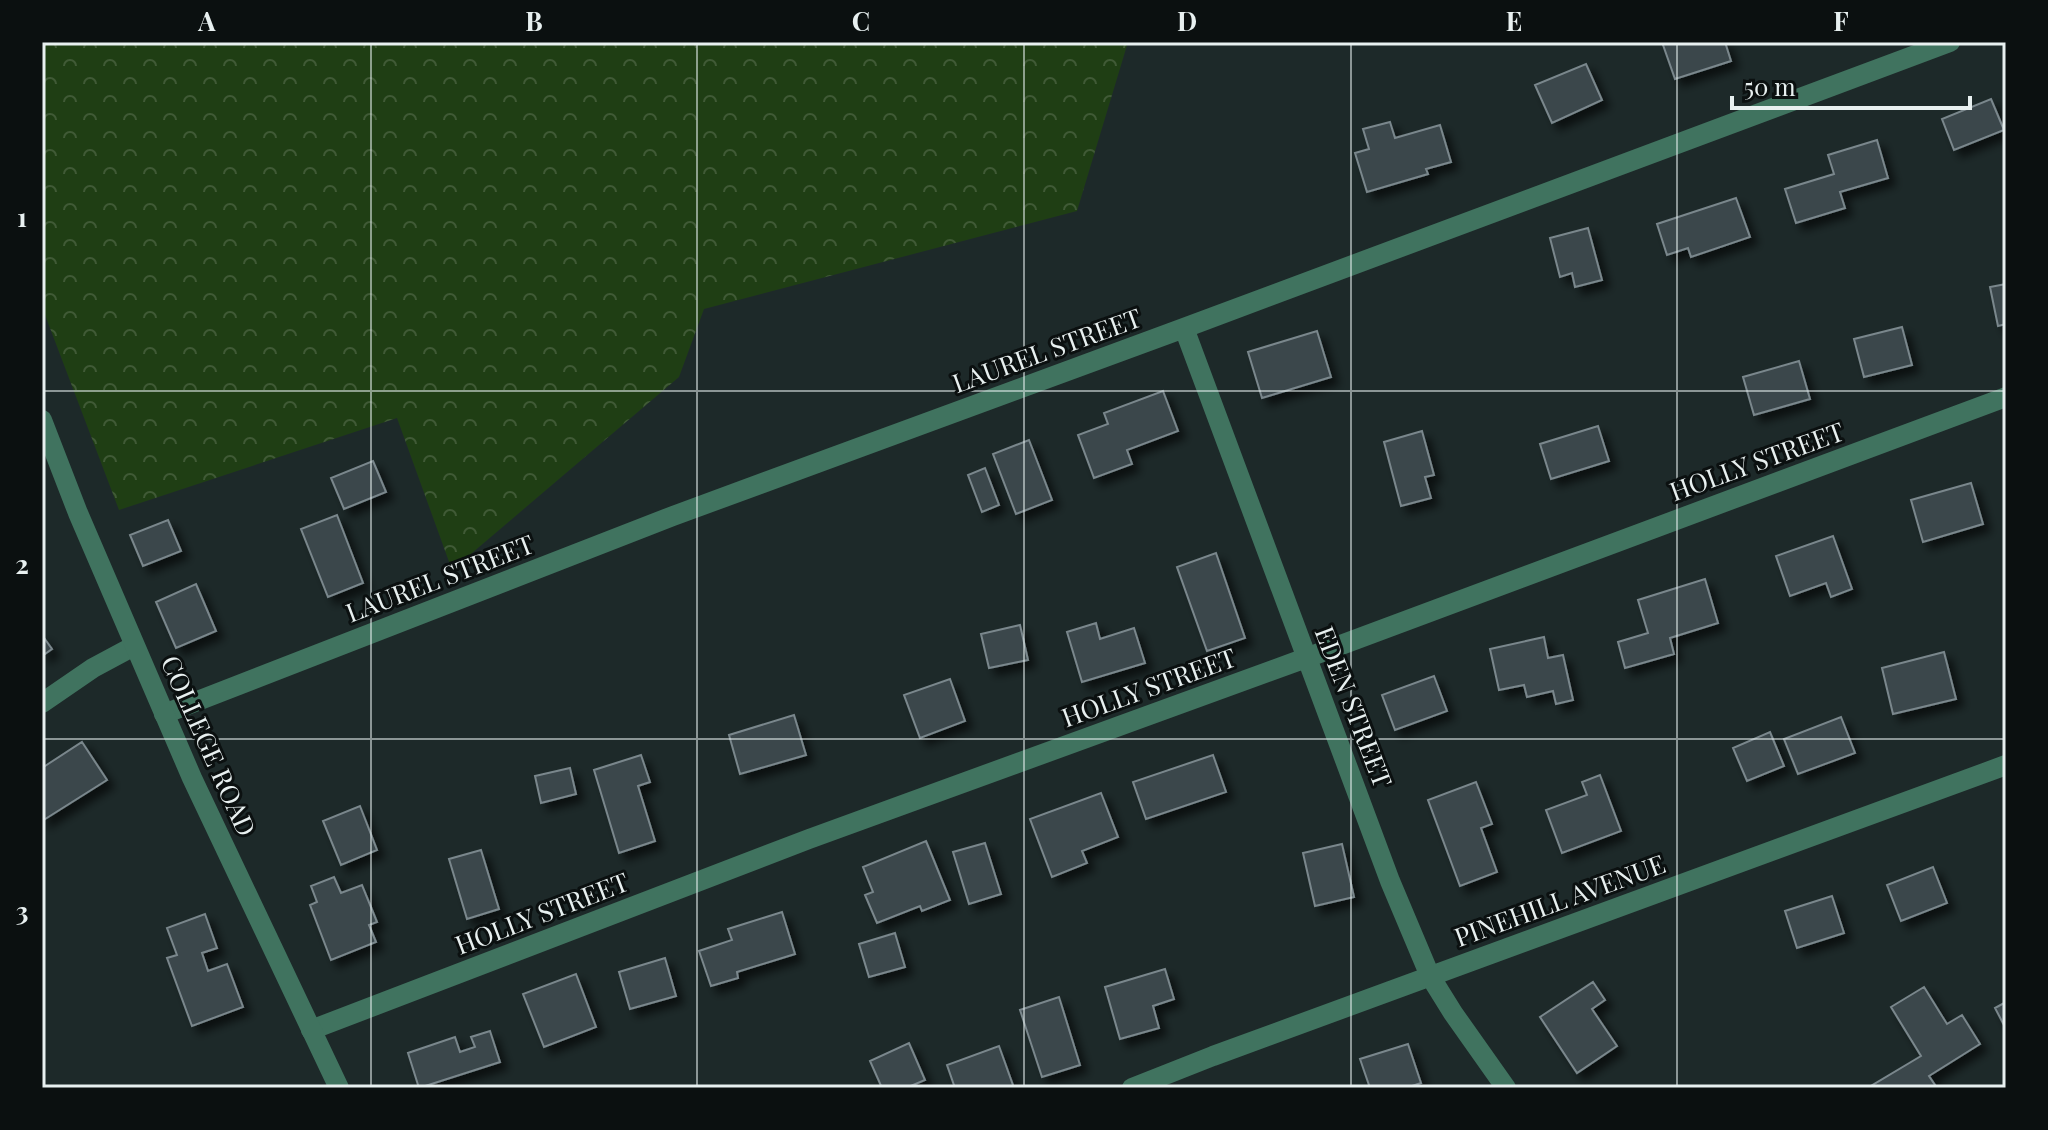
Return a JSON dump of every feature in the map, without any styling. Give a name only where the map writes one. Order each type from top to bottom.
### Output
[{"type":"street","name":"LAUREL STREET","points":[[164,714],[673,516],[1950,42]]},
{"type":"street","name":"EDEN STREET","points":[[1184,328],[1390,881],[1430,976],[1506,1088]]},
{"type":"street","name":"HOLLY STREET","points":[[311,1030],[809,839],[2006,397]]},
{"type":"street","name":"COLLEGE ROAD","points":[[42,420],[78,513],[192,778],[339,1088]]},
{"type":"street","points":[[42,703],[93,668],[134,646]]},
{"type":"street","name":"PINEHILL AVENUE","points":[[1132,1088],[2006,765]]},
{"type":"green space","points":[[42,42],[1128,42],[1077,211],[704,309],[679,377],[452,570],[397,418],[119,510],[42,307]]},
{"type":"building","points":[[1662,42],[1725,42],[1731,61],[1675,79]]},
{"type":"building","points":[[1586,64],[1602,100],[1552,123],[1535,85]]},
{"type":"building","points":[[1991,99],[2004,130],[1954,150],[1942,119]]},
{"type":"building","points":[[1390,122],[1395,138],[1440,125],[1451,162],[1426,169],[1428,174],[1367,192],[1355,153],[1369,149],[1363,129]]},
{"type":"building","points":[[1877,140],[1888,178],[1840,192],[1845,208],[1796,223],[1785,189],[1834,174],[1828,155]]},
{"type":"building","points":[[1736,198],[1750,237],[1691,257],[1688,248],[1667,255],[1657,224]]},
{"type":"building","points":[[1588,228],[1602,280],[1575,287],[1572,273],[1560,277],[1550,238]]},
{"type":"building","points":[[2006,284],[2006,324],[1998,326],[1990,287]]},
{"type":"building","points":[[1902,327],[1912,365],[1864,377],[1854,339]]},
{"type":"building","points":[[1317,331],[1331,377],[1262,398],[1248,352]]},
{"type":"building","points":[[1799,361],[1810,399],[1754,415],[1743,377]]},
{"type":"building","points":[[1163,391],[1178,431],[1127,450],[1132,464],[1094,478],[1078,435],[1108,424],[1104,413]]},
{"type":"building","points":[[1598,426],[1609,461],[1551,479],[1540,444]]},
{"type":"building","points":[[1422,431],[1434,475],[1425,477],[1431,498],[1401,506],[1384,442]]},
{"type":"building","points":[[1029,440],[1052,500],[1016,514],[993,454]]},
{"type":"building","points":[[373,461],[386,492],[344,509],[331,478]]},
{"type":"building","points":[[985,468],[999,505],[982,512],[968,475]]},
{"type":"building","points":[[1971,483],[1983,524],[1923,542],[1911,500]]},
{"type":"building","points":[[337,515],[363,583],[328,597],[301,529]]},
{"type":"building","points":[[168,520],[181,551],[143,566],[130,535]]},
{"type":"building","points":[[1833,536],[1852,589],[1831,597],[1826,583],[1790,596],[1776,556]]},
{"type":"building","points":[[1216,553],[1245,638],[1207,651],[1177,567]]},
{"type":"building","points":[[1705,579],[1718,623],[1670,638],[1674,654],[1625,668],[1618,642],[1648,633],[1638,600]]},
{"type":"building","points":[[196,584],[216,631],[176,648],[156,602]]},
{"type":"building","points":[[1096,623],[1100,639],[1134,628],[1145,663],[1082,682],[1067,632]]},
{"type":"building","points":[[1020,625],[1028,660],[989,668],[981,634]]},
{"type":"building","points":[[42,635],[52,649],[42,656]]},
{"type":"building","points":[[1544,637],[1548,658],[1563,655],[1573,700],[1556,704],[1553,691],[1527,697],[1524,685],[1499,690],[1490,649]]},
{"type":"building","points":[[1944,652],[1956,699],[1893,714],[1882,668]]},
{"type":"building","points":[[1434,676],[1447,711],[1395,730],[1382,695]]},
{"type":"building","points":[[950,679],[965,721],[920,738],[904,695]]},
{"type":"building","points":[[794,715],[806,755],[740,774],[729,735]]},
{"type":"building","points":[[1841,717],[1855,753],[1798,774],[1784,739]]},
{"type":"building","points":[[1770,732],[1784,766],[1747,781],[1733,748]]},
{"type":"building","points":[[82,742],[107,780],[42,821],[42,768]]},
{"type":"building","points":[[641,755],[650,782],[638,786],[655,841],[619,853],[594,770]]},
{"type":"building","points":[[1213,755],[1226,792],[1146,819],[1133,782]]},
{"type":"building","points":[[570,768],[576,794],[541,803],[535,776]]},
{"type":"building","points":[[1600,775],[1621,831],[1562,853],[1546,810],[1587,795],[1582,782]]},
{"type":"building","points":[[1476,782],[1492,824],[1481,828],[1497,872],[1460,886],[1428,800]]},
{"type":"building","points":[[1101,793],[1118,837],[1082,851],[1087,863],[1052,877],[1030,819]]},
{"type":"building","points":[[360,806],[377,850],[341,865],[323,821]]},
{"type":"building","points":[[926,841],[950,900],[922,911],[920,906],[877,923],[865,895],[873,892],[863,867]]},
{"type":"building","points":[[985,843],[1001,894],[969,904],[953,852]]},
{"type":"building","points":[[1342,844],[1354,897],[1315,906],[1303,853]]},
{"type":"building","points":[[481,850],[499,909],[467,919],[449,859]]},
{"type":"building","points":[[1933,867],[1947,903],[1901,921],[1887,885]]},
{"type":"building","points":[[334,877],[341,893],[362,885],[377,922],[369,925],[376,942],[331,960],[310,905],[317,902],[311,886]]},
{"type":"building","points":[[1832,896],[1844,933],[1797,948],[1785,911]]},
{"type":"building","points":[[782,912],[795,954],[737,972],[738,978],[711,986],[699,951],[732,940],[728,929]]},
{"type":"building","points":[[205,914],[217,948],[202,953],[208,971],[227,964],[243,1007],[192,1026],[167,958],[177,955],[167,928]]},
{"type":"building","points":[[895,933],[905,967],[869,977],[859,944]]},
{"type":"building","points":[[665,958],[676,996],[630,1009],[619,972]]},
{"type":"building","points":[[1165,969],[1174,999],[1153,1006],[1159,1028],[1120,1039],[1105,987]]},
{"type":"building","points":[[576,974],[596,1027],[544,1047],[523,994]]},
{"type":"building","points":[[1593,982],[1605,1000],[1592,1009],[1617,1046],[1577,1073],[1540,1017]]},
{"type":"building","points":[[1924,987],[1947,1024],[1962,1015],[1980,1044],[1929,1076],[1937,1088],[1872,1088],[1921,1056],[1891,1007]]},
{"type":"building","points":[[1059,997],[1080,1065],[1042,1077],[1020,1010]]},
{"type":"building","points":[[2006,1002],[2006,1029],[1995,1008]]},
{"type":"building","points":[[490,1031],[500,1062],[419,1088],[408,1053],[455,1037],[460,1052],[475,1047],[471,1037]]},
{"type":"building","points":[[909,1043],[925,1080],[906,1088],[882,1088],[870,1061]]},
{"type":"building","points":[[1408,1044],[1421,1083],[1406,1088],[1370,1088],[1360,1059]]},
{"type":"building","points":[[999,1046],[1014,1088],[955,1088],[947,1065]]}]
